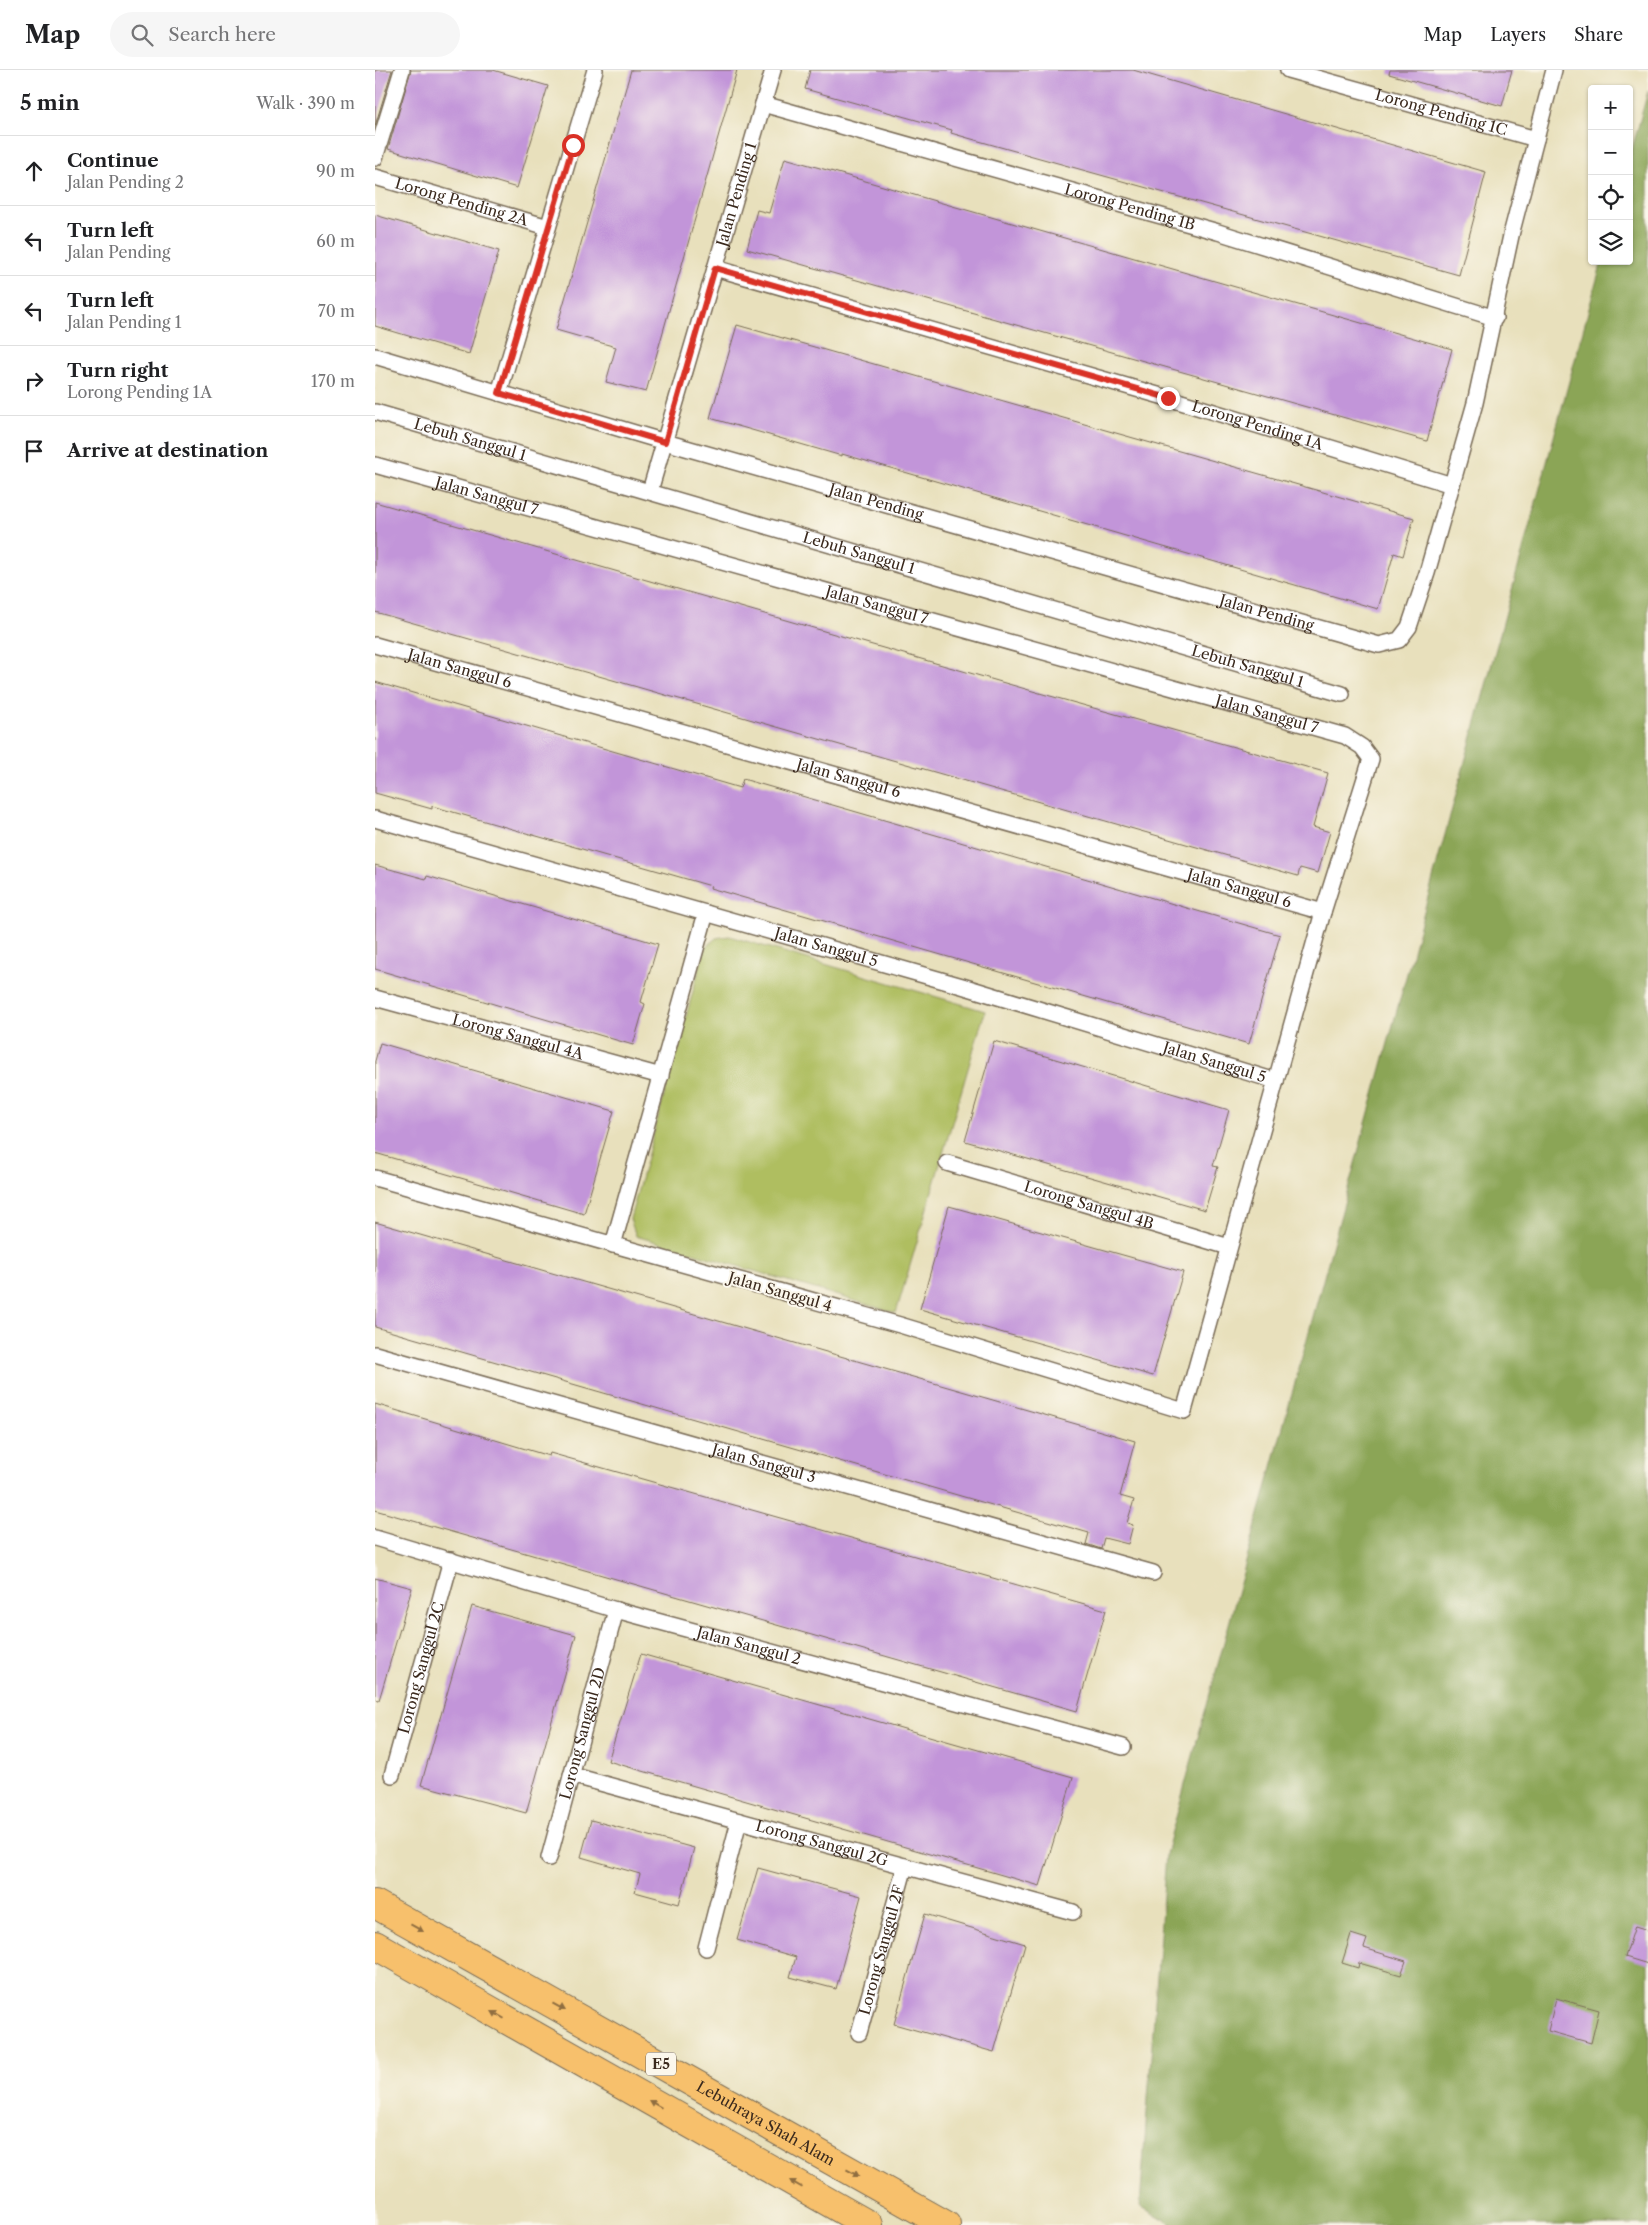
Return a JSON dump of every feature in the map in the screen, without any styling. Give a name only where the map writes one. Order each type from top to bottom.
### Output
[{"type":"highway","name":"Lebuhraya Shah Alam","points":[[375,1904],[946,2225]]},
{"type":"highway","name":"E5","points":[[375,1945],[869,2225]]},
{"type":"street","points":[[375,158],[402,70]]},
{"type":"street","points":[[499,393],[595,70]]},
{"type":"street","name":"Jalan Pending 1","points":[[651,491],[773,70]]},
{"type":"street","name":"Lorong Pending 1C","points":[[1288,70],[1536,139]]},
{"type":"street","points":[[1452,485],[1475,403],[1495,318],[1512,231],[1554,70]]},
{"type":"street","name":"Lorong Pending 1B","points":[[763,104],[1218,232],[1495,318]]},
{"type":"street","name":"Lorong Pending 2A","points":[[375,177],[548,227]]},
{"type":"street","name":"Lorong Pending 1A","points":[[715,268],[1168,398],[1452,485]]},
{"type":"street","name":"Jalan Pending","points":[[375,356],[665,442],[1379,645],[1399,640],[1409,627],[1452,485]]},
{"type":"street","name":"Lebuh Sanggul 1","points":[[375,412],[1343,694]]},
{"type":"street","name":"Jalan Sanggul 7","points":[[375,465],[1345,736],[1362,747],[1371,759],[1323,912]]},
{"type":"street","name":"Jalan Sanggul 6","points":[[375,645],[1323,912]]},
{"type":"street","name":"Jalan Sanggul 5","points":[[375,819],[962,986],[1276,1081]]},
{"type":"street","points":[[1229,1246],[1323,912]]},
{"type":"street","points":[[613,1245],[707,913]]},
{"type":"street","name":"Lorong Sanggul 4A","points":[[375,998],[661,1076]]},
{"type":"street","name":"Lorong Sanggul 4B","points":[[947,1163],[1229,1246]]},
{"type":"street","name":"Jalan Sanggul 4","points":[[375,1178],[900,1325],[1184,1411],[1229,1246]]},
{"type":"street","name":"Jalan Sanggul 3","points":[[375,1354],[1153,1573]]},
{"type":"street","name":"Jalan Sanggul 2","points":[[375,1538],[616,1610],[1123,1747]]},
{"type":"street","name":"Lorong Sanggul 2C","points":[[392,1775],[451,1560]]},
{"type":"street","name":"Lorong Sanggul 2D","points":[[549,1858],[616,1610]]},
{"type":"street","name":"Lorong Sanggul 2G","points":[[571,1775],[1073,1912]]},
{"type":"street","points":[[706,1948],[739,1820]]},
{"type":"street","name":"Lorong Sanggul 2F","points":[[859,2033],[905,1866]]},
{"type":"green space","points":[[1648,91],[1648,2225],[1173,2225],[1140,2206],[1166,1854],[1601,265],[1633,265],[1633,145]]},
{"type":"green space","points":[[729,936],[985,1011],[896,1313],[636,1236],[630,1219],[705,948],[716,938]]},
{"type":"building","points":[[375,70],[392,70],[375,126]]},
{"type":"building","points":[[411,70],[493,70],[548,86],[517,188],[388,149]]},
{"type":"building","points":[[631,70],[737,70],[646,392],[606,382],[616,347],[556,330]]},
{"type":"building","points":[[810,70],[1133,70],[1486,172],[1459,275],[968,138],[951,133],[952,130],[805,89]]},
{"type":"building","points":[[1390,70],[1512,70],[1502,106],[1389,74]]},
{"type":"building","points":[[785,158],[1452,349],[1427,441],[747,249],[757,210],[769,213]]},
{"type":"building","points":[[375,215],[499,251],[469,354],[375,326]]},
{"type":"building","points":[[737,325],[1414,518],[1403,556],[1394,553],[1378,609],[842,454],[842,456],[710,418]]},
{"type":"building","points":[[375,502],[1043,694],[1328,773],[1313,827],[1330,832],[1318,873],[1300,868],[1298,876],[375,612]]},
{"type":"building","points":[[375,682],[740,788],[743,779],[1280,935],[1249,1044],[710,888],[711,886],[432,806],[432,809],[375,793]]},
{"type":"building","points":[[375,865],[426,879],[427,876],[658,944],[641,1002],[645,1004],[633,1045],[375,969]]},
{"type":"building","points":[[994,1041],[1229,1110],[1213,1166],[1218,1167],[1205,1210],[965,1141]]},
{"type":"building","points":[[380,1043],[614,1111],[584,1214],[375,1153],[375,1061]]},
{"type":"building","points":[[949,1206],[1183,1272],[1153,1376],[920,1309]]},
{"type":"building","points":[[375,1222],[1135,1441],[1120,1496],[1134,1500],[1127,1523],[1133,1525],[1128,1544],[1104,1538],[1101,1549],[1086,1544],[1089,1533],[375,1327]]},
{"type":"building","points":[[375,1404],[549,1456],[550,1453],[1106,1610],[1077,1711],[375,1510]]},
{"type":"building","points":[[375,1578],[412,1588],[379,1700],[375,1699]]},
{"type":"building","points":[[472,1606],[576,1635],[526,1813],[421,1785]]},
{"type":"building","points":[[641,1654],[1073,1777],[1040,1886],[608,1761]]},
{"type":"building","points":[[591,1820],[694,1848],[679,1904],[635,1892],[640,1874],[581,1857]]},
{"type":"building","points":[[758,1868],[861,1896],[836,1989],[790,1977],[796,1957],[737,1940]]},
{"type":"building","points":[[925,1914],[1025,1944],[994,2052],[894,2024]]},
{"type":"building","points":[[1635,1926],[1648,1930],[1648,1964],[1625,1957]]},
{"type":"building","points":[[1351,1934],[1367,1939],[1364,1948],[1406,1961],[1401,1975],[1359,1963],[1358,1968],[1342,1963]]},
{"type":"building","points":[[1556,1998],[1599,2010],[1591,2043],[1548,2031]]},
{"type":"route","points":[[573,145],[499,393],[665,442],[715,268],[1168,398]]}]
